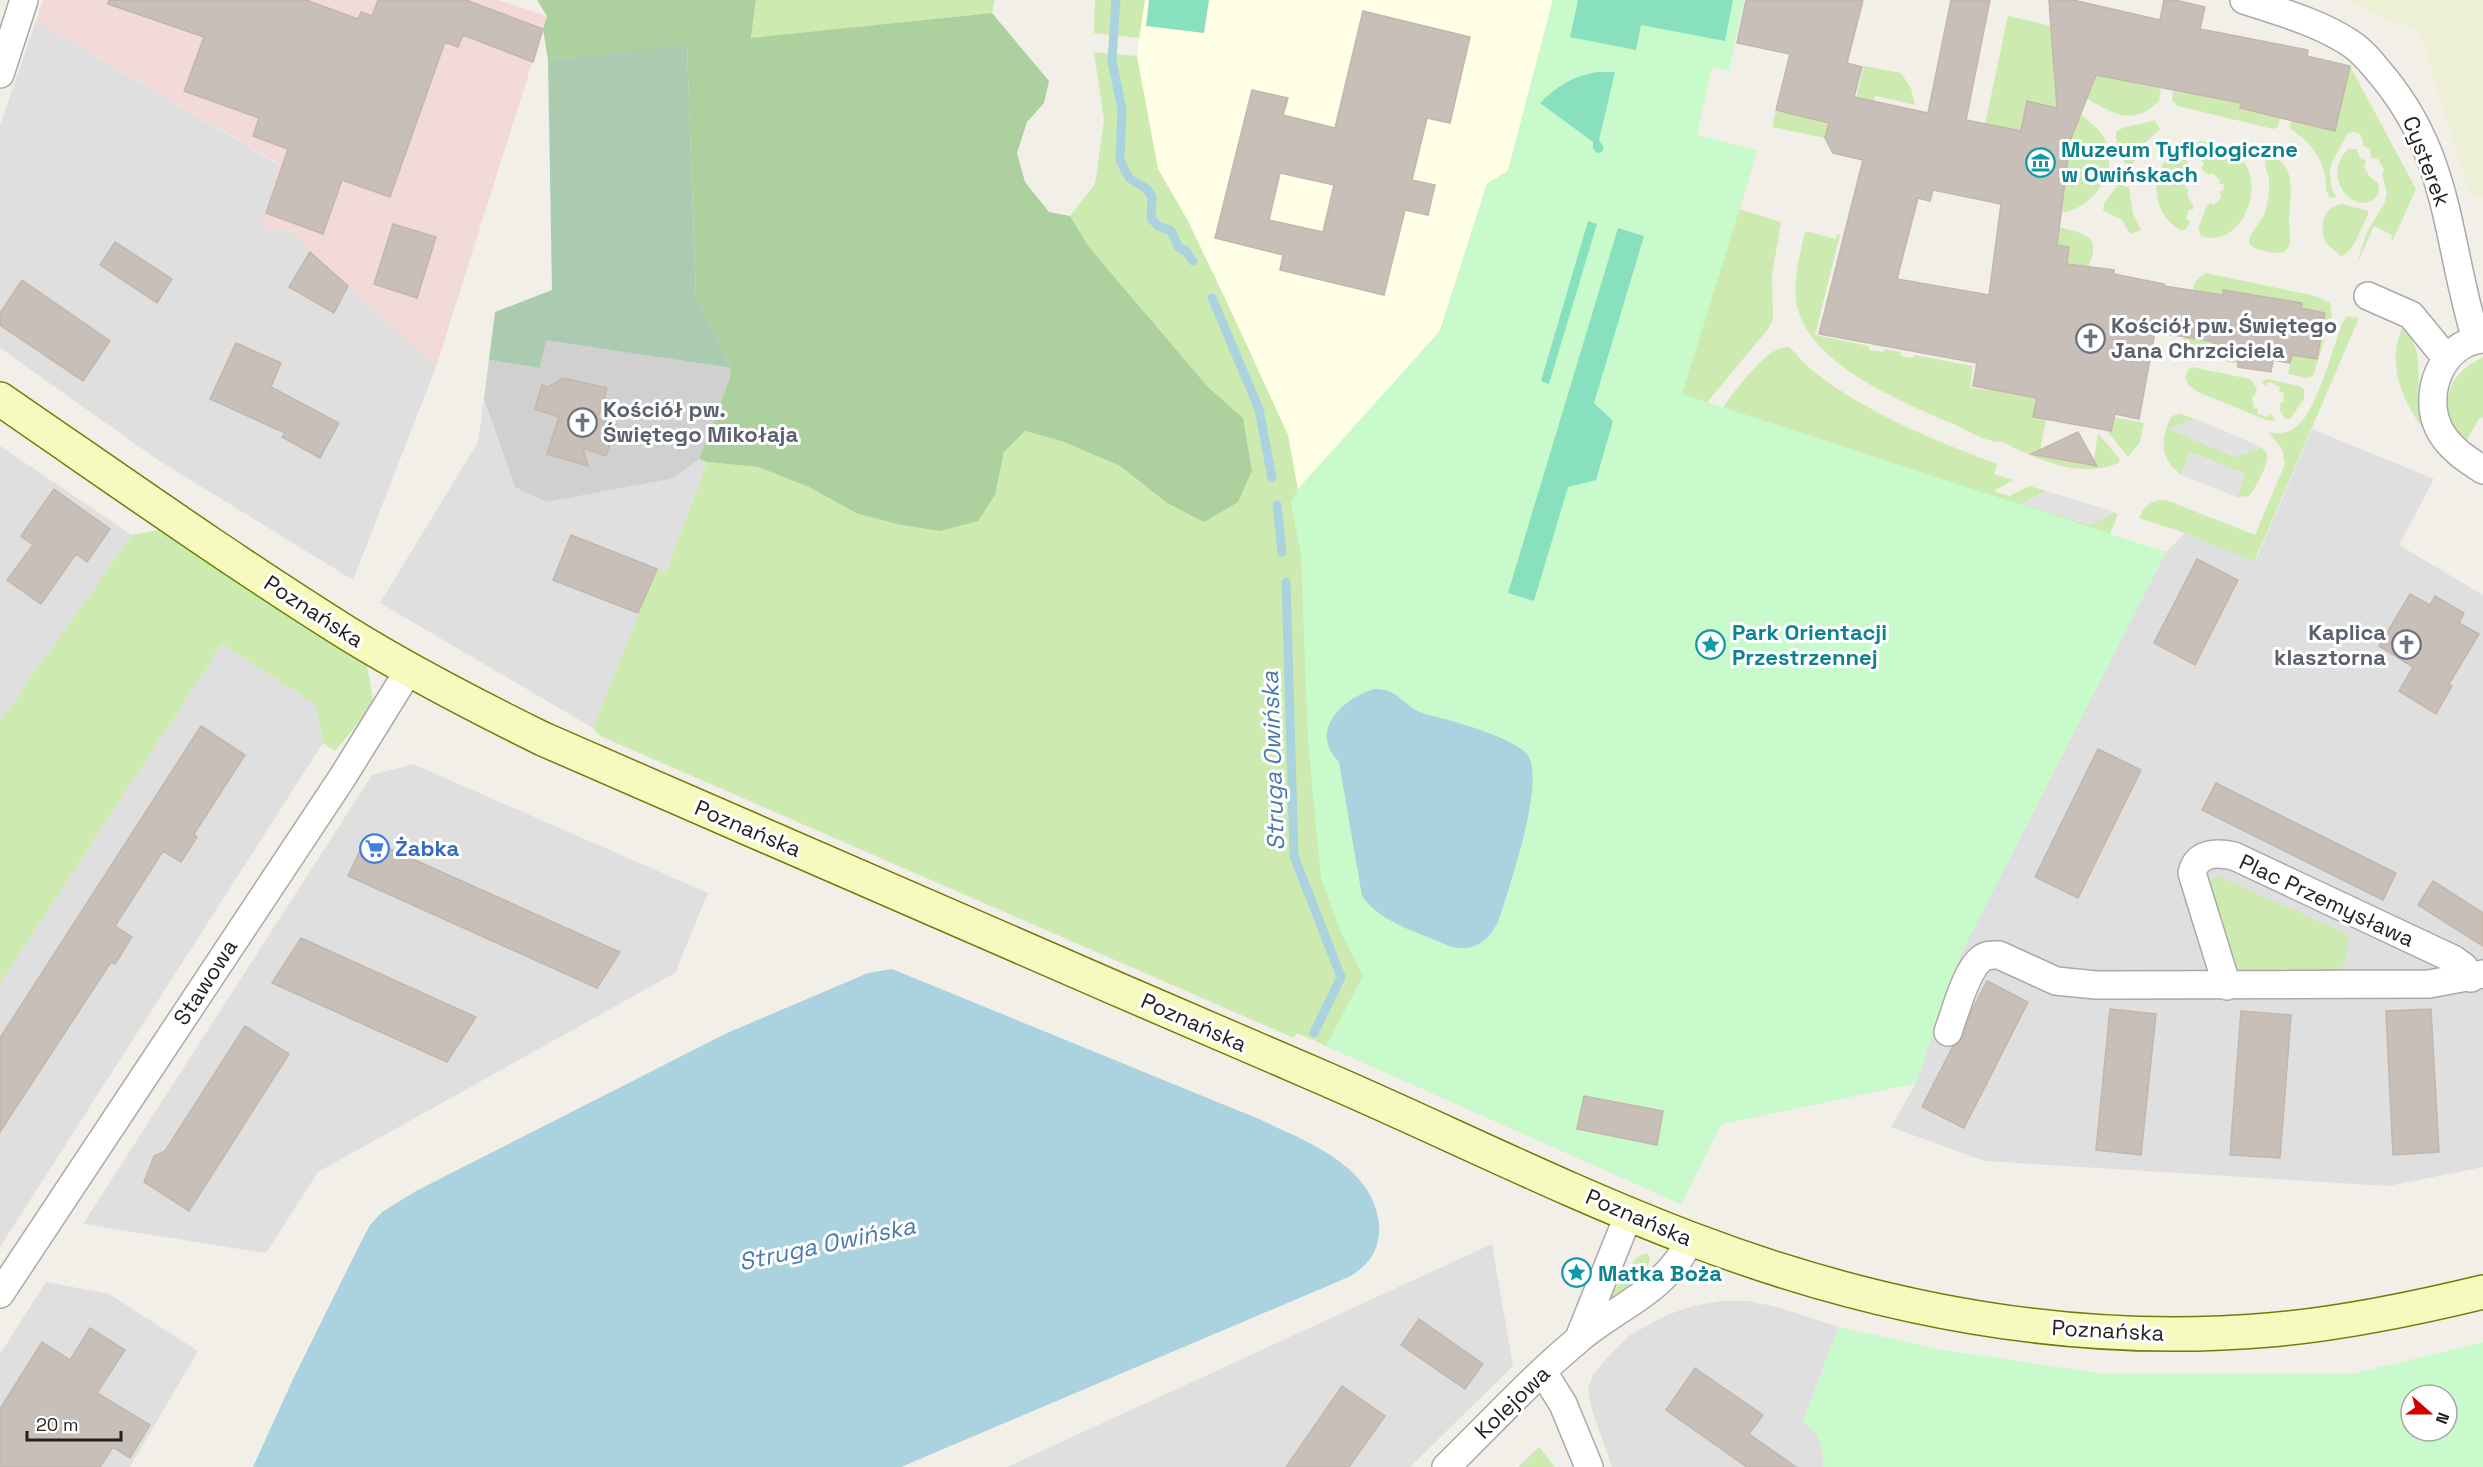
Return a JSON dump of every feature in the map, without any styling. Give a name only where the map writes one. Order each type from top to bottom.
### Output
[{"type":"main road","name":"Poznańska","points":[[0,399],[221,551],[347,633],[409,670],[543,739],[1690,1239],[1797,1275],[1916,1307],[2005,1323],[2081,1330],[2171,1334],[2265,1330],[2355,1319],[2483,1292]]},
{"type":"street","points":[[0,74],[24,0]]},
{"type":"street","name":"Cysterek","points":[[2244,0],[2315,25],[2351,43],[2369,59],[2406,107],[2421,134],[2441,190],[2465,296],[2480,339]]},
{"type":"street","points":[[2368,296],[2411,315],[2447,358]]},
{"type":"street","points":[[2480,339],[2466,343],[2447,358],[2434,381],[2433,412],[2446,440],[2463,457],[2483,470]]},
{"type":"street","name":"Stawowa","points":[[0,1294],[272,880],[342,778],[409,670]]},
{"type":"street","name":"Plac Przemysława","points":[[2227,986],[2192,873],[2194,864],[2199,859],[2216,853],[2234,856],[2453,959],[2477,976]]},
{"type":"street","name":"Plac Przemysława","points":[[1948,1032],[1971,973],[1982,958],[1990,955],[2000,955],[2046,978],[2068,984],[2227,986],[2429,984],[2477,976]]},
{"type":"street","name":"Kolejowa","points":[[1579,1338],[1629,1214]]},
{"type":"street","name":"Kolejowa","points":[[1446,1467],[1579,1338],[1672,1271],[1684,1254],[1690,1239]]},
{"type":"street","points":[[1543,1372],[1563,1404],[1589,1467]]},
{"type":"shaded area","points":[[43,0],[498,0],[547,16],[436,367],[287,229],[261,229],[279,164],[36,21]]},
{"type":"shaded area","points":[[1145,0],[1553,0],[1508,171],[1487,184],[1440,331],[1297,490],[1288,435],[1188,221],[1158,169],[1136,62]]},
{"type":"shaded area","points":[[2344,0],[2483,0],[2483,198],[2470,197],[2420,33]]},
{"type":"shaded area","points":[[36,21],[279,165],[287,229],[436,367],[353,580],[158,460],[0,348],[0,125]]},
{"type":"shaded area","points":[[687,45],[696,298],[731,368],[546,340],[540,368],[489,360],[495,312],[552,290],[548,60]]},
{"type":"shaded area","points":[[545,339],[731,368],[729,380],[699,459],[674,478],[546,502],[515,487],[484,399],[489,360],[540,368]]},
{"type":"shaded area","points":[[484,399],[515,487],[674,478],[699,459],[707,462],[666,572],[657,569],[593,728],[380,603],[478,442]]},
{"type":"shaded area","points":[[2195,419],[2261,447],[2235,457],[2169,429]]},
{"type":"shaded area","points":[[2312,429],[2434,479],[2399,545],[2483,595],[2483,1167],[2388,1186],[1984,1161],[1891,1127],[1916,1083],[1959,958],[2166,552],[2185,533],[2255,562]]},
{"type":"shaded area","points":[[0,446],[132,535],[0,721]]},
{"type":"shaded area","points":[[2190,452],[2245,474],[2237,497],[2181,475]]},
{"type":"shaded area","points":[[2046,491],[2115,512],[2090,525],[2021,504]]},
{"type":"shaded area","points":[[222,644],[316,705],[323,743],[0,1247],[0,984]]},
{"type":"shaded area","points":[[413,764],[708,893],[675,973],[318,1172],[266,1253],[83,1224],[372,775]]},
{"type":"shaded area","points":[[1492,1244],[1513,1366],[1410,1467],[1007,1467]]},
{"type":"shaded area","points":[[46,1282],[109,1294],[198,1351],[130,1467],[0,1467],[0,1354]]},
{"type":"shaded area","points":[[1721,1301],[1749,1301],[1777,1307],[1839,1327],[1803,1421],[1816,1432],[1823,1447],[1823,1467],[1612,1467],[1591,1407],[1588,1389],[1593,1375],[1630,1335],[1667,1315],[1693,1306]]},
{"type":"green space","points":[[537,0],[756,0],[751,38],[992,13],[1049,81],[1044,103],[1027,122],[1017,153],[1025,182],[1049,212],[1070,216],[1089,247],[1208,387],[1243,418],[1252,471],[1238,502],[1204,522],[1167,503],[1120,466],[1064,442],[1025,431],[1004,452],[995,495],[978,521],[940,531],[901,525],[858,514],[809,487],[758,467],[707,462],[699,459],[729,380],[731,368],[696,298],[687,46],[548,60],[543,29],[547,16]]},
{"type":"green space","points":[[756,0],[995,0],[992,13],[751,39]]},
{"type":"green space","points":[[1095,0],[1145,0],[1139,38],[1094,33]]},
{"type":"green space","points":[[1149,0],[1209,0],[1204,33],[1146,26]]},
{"type":"green space","name":"Park Orientacji Przestrzennej","points":[[1553,0],[1572,0],[1452,346],[2166,552],[1959,958],[1916,1083],[1721,1124],[1681,1204],[1297,1033],[1294,1038],[600,736],[593,728],[657,569],[666,572],[707,462],[758,467],[809,487],[858,514],[901,525],[940,531],[995,495],[1004,452],[1025,431],[1064,442],[1120,466],[1167,503],[1243,418],[1208,387],[1089,247],[1070,216],[1095,184],[1104,121],[1094,52],[1137,56],[1158,169],[1188,221],[1288,435],[1298,490],[1440,331],[1487,184],[1508,171]]},
{"type":"green space","name":"Park Orientacji Przestrzennej","points":[[1553,0],[1744,0],[1729,71],[1712,67],[1697,135],[1758,150],[1682,394],[2166,552],[1959,958],[1916,1083],[1721,1124],[1681,1204],[1326,1046],[1363,976],[1340,930],[1321,878],[1308,742],[1301,555],[1291,503],[1297,490],[1440,331],[1487,184],[1508,171]]},
{"type":"green space","points":[[1578,0],[1733,0],[1725,41],[1641,25],[1636,50],[1570,37]]},
{"type":"green space","points":[[2008,16],[2051,26],[2057,104],[2064,107],[2024,132],[1985,124]]},
{"type":"green space","points":[[1864,66],[1901,73],[1911,88],[1915,105],[1875,96],[1864,140],[1847,136]]},
{"type":"green space","points":[[2350,66],[2416,189],[2393,240],[2392,235],[2374,226],[2357,264],[2366,234],[2385,202],[2387,192],[2382,175],[2384,170],[2378,159],[2371,158],[2370,149],[2362,145],[2360,134],[2348,133],[2331,164],[2331,186],[2336,197],[2331,198],[2327,193],[2326,178],[2317,154],[2290,129],[2291,120],[2335,130]]},
{"type":"green space","points":[[1597,72],[1615,72],[1599,140],[1604,148],[1602,152],[1597,153],[1593,149],[1593,142],[1540,103],[1566,83],[1580,76]]},
{"type":"green space","points":[[2096,75],[2150,84],[2150,86],[2161,89],[2159,101],[2140,114],[2132,116],[2115,113],[2087,99]]},
{"type":"green space","points":[[2173,91],[2241,103],[2240,108],[2280,118],[2278,127],[2273,129],[2178,106],[2172,101]]},
{"type":"green space","points":[[1776,110],[1829,123],[1825,138],[1772,127]]},
{"type":"green space","points":[[2081,115],[2104,137],[2108,147],[2108,169],[2104,180],[2091,198],[2072,210],[2061,213],[2070,141]]},
{"type":"green space","points":[[2154,120],[2160,129],[2142,146],[2133,164],[2126,164],[2118,149],[2116,132]]},
{"type":"green space","points":[[2198,141],[2226,147],[2243,160],[2251,178],[2251,197],[2245,215],[2233,229],[2218,237],[2201,236],[2198,229],[2207,205],[2211,203],[2213,205],[2221,198],[2220,191],[2223,191],[2224,184],[2220,184],[2219,179],[2212,173],[2210,175],[2204,172],[2201,167],[2204,165],[2195,149]]},
{"type":"green space","points":[[2348,149],[2357,149],[2360,158],[2366,161],[2364,167],[2370,177],[2378,183],[2379,193],[2371,201],[2362,203],[2352,200],[2339,184],[2337,172],[2340,160]]},
{"type":"green space","points":[[2173,152],[2185,156],[2193,179],[2189,178],[2185,188],[2189,190],[2187,194],[2193,210],[2189,209],[2186,219],[2190,221],[2187,228],[2181,231],[2164,214],[2157,193],[2160,172],[2165,161]]},
{"type":"green space","points":[[2272,156],[2286,168],[2291,185],[2290,243],[2285,251],[2279,253],[2258,249],[2249,243],[2251,234],[2266,209],[2269,183],[2265,160],[2266,157]]},
{"type":"green space","points":[[2119,184],[2129,188],[2133,214],[2141,230],[2130,234],[2122,220],[2103,210],[2104,203]]},
{"type":"green space","points":[[2342,204],[2366,210],[2369,213],[2354,244],[2346,254],[2341,256],[2326,243],[2323,224],[2326,213]]},
{"type":"green space","points":[[1726,205],[1781,222],[1772,275],[1773,319],[1768,329],[1709,400],[1640,553]]},
{"type":"green space","points":[[1588,221],[1597,224],[1549,384],[1541,381]]},
{"type":"green space","points":[[2051,225],[2078,232],[2091,239],[2093,252],[2087,270],[2066,265],[2048,243]]},
{"type":"green space","points":[[1618,228],[1644,236],[1594,403],[1613,421],[1596,480],[1568,487],[1534,601],[1508,593]]},
{"type":"green space","points":[[1805,231],[1836,239],[1837,234],[1840,235],[1815,335],[1869,346],[1869,350],[1883,352],[1884,349],[1901,352],[1900,356],[1913,358],[1914,355],[1973,366],[1970,388],[2013,392],[2037,398],[2033,417],[2046,420],[2040,450],[2045,457],[2087,465],[2094,460],[2098,433],[2120,459],[2119,463],[2088,469],[2060,466],[2045,461],[2003,442],[1991,441],[1979,436],[1889,395],[1843,367],[1824,351],[1809,333],[1796,303],[1796,282]]},
{"type":"green space","points":[[2206,273],[2315,296],[2330,303],[2332,316],[2313,376],[2307,378],[2288,374],[2292,355],[2317,359],[2325,313],[2301,308],[2301,303],[2224,290],[2213,349],[2240,354],[2238,364],[2185,353],[2182,349],[2194,285],[2199,277]]},
{"type":"green space","points":[[2347,316],[2359,318],[2254,562],[2185,533],[2139,518],[2149,504],[2166,500],[2255,535],[2285,464],[2282,449],[2268,432],[2288,431],[2303,420],[2317,395],[2342,323]]},
{"type":"green space","points":[[2403,326],[2418,357],[2420,411],[2430,437],[2413,413],[2400,385],[2396,356]]},
{"type":"green space","points":[[1789,347],[1809,367],[1833,385],[1877,412],[1925,435],[1997,464],[1994,474],[2013,480],[1994,491],[2009,496],[2030,486],[2046,491],[2022,504],[2090,525],[2115,512],[2118,514],[2106,544],[1721,412],[1736,390],[1766,357],[1782,348]]},
{"type":"green space","points":[[2483,357],[2483,418],[2480,417],[2465,443],[2450,418],[2448,394],[2459,374]]},
{"type":"green space","points":[[2192,367],[2250,379],[2257,388],[2252,397],[2254,409],[2257,408],[2258,414],[2268,417],[2270,412],[2275,421],[2266,420],[2198,392],[2188,385],[2185,377]]},
{"type":"green space","points":[[2268,379],[2300,386],[2304,389],[2304,399],[2290,419],[2285,418],[2280,411],[2281,402],[2284,402],[2283,392],[2279,392],[2280,387],[2269,382],[2265,386],[2262,381]]},
{"type":"green space","points":[[2179,413],[2195,419],[2170,429],[2235,457],[2261,447],[2267,455],[2266,464],[2249,496],[2237,497],[2245,474],[2190,452],[2181,475],[2174,469],[2166,456],[2164,442],[2171,417]]},
{"type":"green space","points":[[2114,417],[2144,423],[2140,442],[2128,457],[2107,431],[2111,431]]},
{"type":"green space","points":[[159,530],[367,666],[374,704],[335,751],[323,743],[316,705],[222,644],[0,984],[0,721],[132,535]]},
{"type":"green space","points":[[2218,876],[2349,935],[2344,965],[2337,973],[2258,975],[2240,970],[2225,944],[2207,884],[2212,878]]},
{"type":"green space","points":[[1648,1254],[1650,1258],[1647,1271],[1608,1308],[1605,1304],[1636,1258]]},
{"type":"green space","points":[[1839,1327],[1943,1350],[2105,1374],[2352,1374],[2483,1342],[2483,1467],[1823,1467],[1823,1453],[1813,1431],[1803,1421]]},
{"type":"green space","points":[[1539,1447],[1555,1467],[1518,1467]]},
{"type":"water","points":[[1374,689],[1397,695],[1421,712],[1466,725],[1509,742],[1527,754],[1532,767],[1532,787],[1524,836],[1498,922],[1484,941],[1472,947],[1449,946],[1402,926],[1379,913],[1362,896],[1339,762],[1330,750],[1327,739],[1328,728],[1341,708],[1351,700]]},
{"type":"water","points":[[892,969],[1259,1119],[1334,1157],[1364,1185],[1374,1202],[1379,1232],[1373,1254],[1364,1266],[1351,1276],[901,1467],[253,1467],[294,1377],[359,1246],[370,1225],[382,1212],[416,1191],[727,1033],[868,973]]},
{"type":"building","points":[[109,0],[306,0],[358,19],[361,12],[372,16],[378,0],[466,0],[543,29],[533,62],[463,35],[458,47],[445,42],[390,197],[342,180],[323,234],[266,213],[288,149],[253,136],[259,118],[184,91],[204,37],[108,4]]},
{"type":"building","points":[[1746,0],[1863,0],[1847,63],[1862,67],[1854,97],[1928,113],[1951,0],[1990,0],[1966,120],[2021,131],[2027,101],[2057,108],[2049,0],[2073,0],[2160,20],[2164,0],[2175,0],[2205,7],[2200,29],[2308,50],[2307,56],[2350,66],[2335,131],[2240,108],[2241,103],[2096,75],[2070,141],[2057,245],[2069,247],[2067,264],[2114,270],[2114,274],[2164,284],[2164,286],[2223,295],[2223,290],[2302,303],[2301,308],[2325,313],[2317,359],[2292,355],[2290,363],[2273,360],[2271,372],[2238,367],[2238,354],[2213,350],[2214,342],[2155,332],[2139,419],[2115,414],[2111,431],[2033,417],[2037,398],[1973,386],[1977,363],[1819,334],[1863,160],[1833,153],[1825,138],[1829,123],[1776,110],[1790,54],[1737,43]],"holes":[[[1933,190],[2001,204],[1989,295],[1897,279],[1918,198],[1930,201]]]},
{"type":"building","points":[[1363,11],[1470,37],[1450,123],[1427,118],[1412,180],[1435,185],[1428,215],[1405,210],[1384,295],[1280,270],[1283,255],[1215,238],[1252,90],[1288,98],[1283,115],[1335,128]],"holes":[[[1280,173],[1334,185],[1323,232],[1269,220]]]},
{"type":"building","points":[[393,224],[436,237],[417,298],[374,284]]},
{"type":"building","points":[[115,242],[172,279],[157,303],[100,265]]},
{"type":"building","points":[[310,252],[348,286],[334,313],[289,287]]},
{"type":"building","points":[[22,280],[110,341],[83,381],[0,325],[0,313]]},
{"type":"building","points":[[236,343],[281,363],[271,387],[339,423],[320,458],[282,437],[285,433],[210,399]]},
{"type":"building","name":"Kościół pw. Świętego Mikołaja","points":[[563,378],[607,388],[598,418],[616,425],[606,456],[583,448],[588,466],[547,454],[559,417],[535,409],[542,385],[548,387]]},
{"type":"building","points":[[2078,432],[2097,466],[2031,454]]},
{"type":"building","points":[[54,489],[110,529],[87,562],[76,554],[41,604],[7,580],[33,545],[21,536]]},
{"type":"building","points":[[571,535],[657,569],[638,613],[553,580]]},
{"type":"building","points":[[2197,559],[2238,580],[2195,665],[2154,643]]},
{"type":"building","points":[[2410,594],[2430,605],[2435,596],[2464,613],[2459,623],[2479,634],[2449,684],[2452,686],[2436,714],[2399,691],[2413,667],[2379,646]]},
{"type":"building","points":[[201,726],[245,755],[194,834],[197,837],[181,862],[163,851],[115,926],[132,937],[115,964],[111,962],[0,1132],[0,1038]]},
{"type":"building","points":[[2098,749],[2141,770],[2078,898],[2035,877]]},
{"type":"building","points":[[2216,783],[2396,873],[2383,900],[2202,810]]},
{"type":"building","points":[[366,838],[620,952],[597,988],[348,876]]},
{"type":"building","points":[[2433,881],[2483,913],[2483,946],[2418,905]]},
{"type":"building","points":[[301,938],[476,1017],[447,1062],[272,983]]},
{"type":"building","points":[[1987,981],[2028,1002],[1964,1128],[1922,1107],[1953,1046],[1963,1038],[1972,1010]]},
{"type":"building","points":[[2110,1009],[2156,1014],[2141,1155],[2096,1150]]},
{"type":"building","points":[[2431,1009],[2439,1152],[2393,1155],[2386,1011]]},
{"type":"building","points":[[2241,1011],[2291,1015],[2280,1158],[2230,1155]]},
{"type":"building","points":[[245,1026],[289,1054],[189,1211],[144,1182],[154,1156],[165,1151]]},
{"type":"building","points":[[1584,1096],[1663,1111],[1657,1145],[1577,1129]]},
{"type":"building","points":[[1419,1319],[1483,1364],[1465,1389],[1401,1345]]},
{"type":"building","points":[[90,1328],[125,1350],[97,1393],[150,1425],[130,1458],[113,1447],[100,1467],[0,1467],[0,1409],[42,1342],[70,1360]]},
{"type":"building","points":[[1695,1368],[1763,1415],[1749,1434],[1796,1467],[1747,1467],[1666,1410]]},
{"type":"building","points":[[1342,1386],[1385,1416],[1349,1467],[1286,1467]]},
{"type":"waterway","name":"Struga Owińska","points":[[1116,0],[1112,61],[1122,109],[1120,160],[1129,178],[1147,189],[1152,197],[1151,218],[1158,226],[1171,231],[1179,248],[1186,251],[1193,261]]},
{"type":"waterway","name":"Struga Owińska","points":[[1212,298],[1259,409],[1272,478]]},
{"type":"waterway","name":"Struga Owińska","points":[[1277,505],[1282,552]]},
{"type":"waterway","name":"Struga Owińska","points":[[1286,582],[1294,856],[1341,977],[1314,1033]]},
{"type":"place","name":"Muzeum Tyflologiczne w Owińskach","points":[[2040,162]]},
{"type":"place","name":"Kościół pw. Świętego Jana Chrzciciela","points":[[2090,338]]},
{"type":"place","name":"Kościół pw. Świętego Mikołaja","points":[[582,422]]},
{"type":"place","name":"Park Orientacji Przestrzennej","points":[[1711,645]]},
{"type":"place","name":"Kaplica klasztorna","points":[[2407,645]]},
{"type":"place","name":"Żabka","points":[[374,848]]},
{"type":"place","name":"Matka Boża","points":[[1577,1273]]}]
